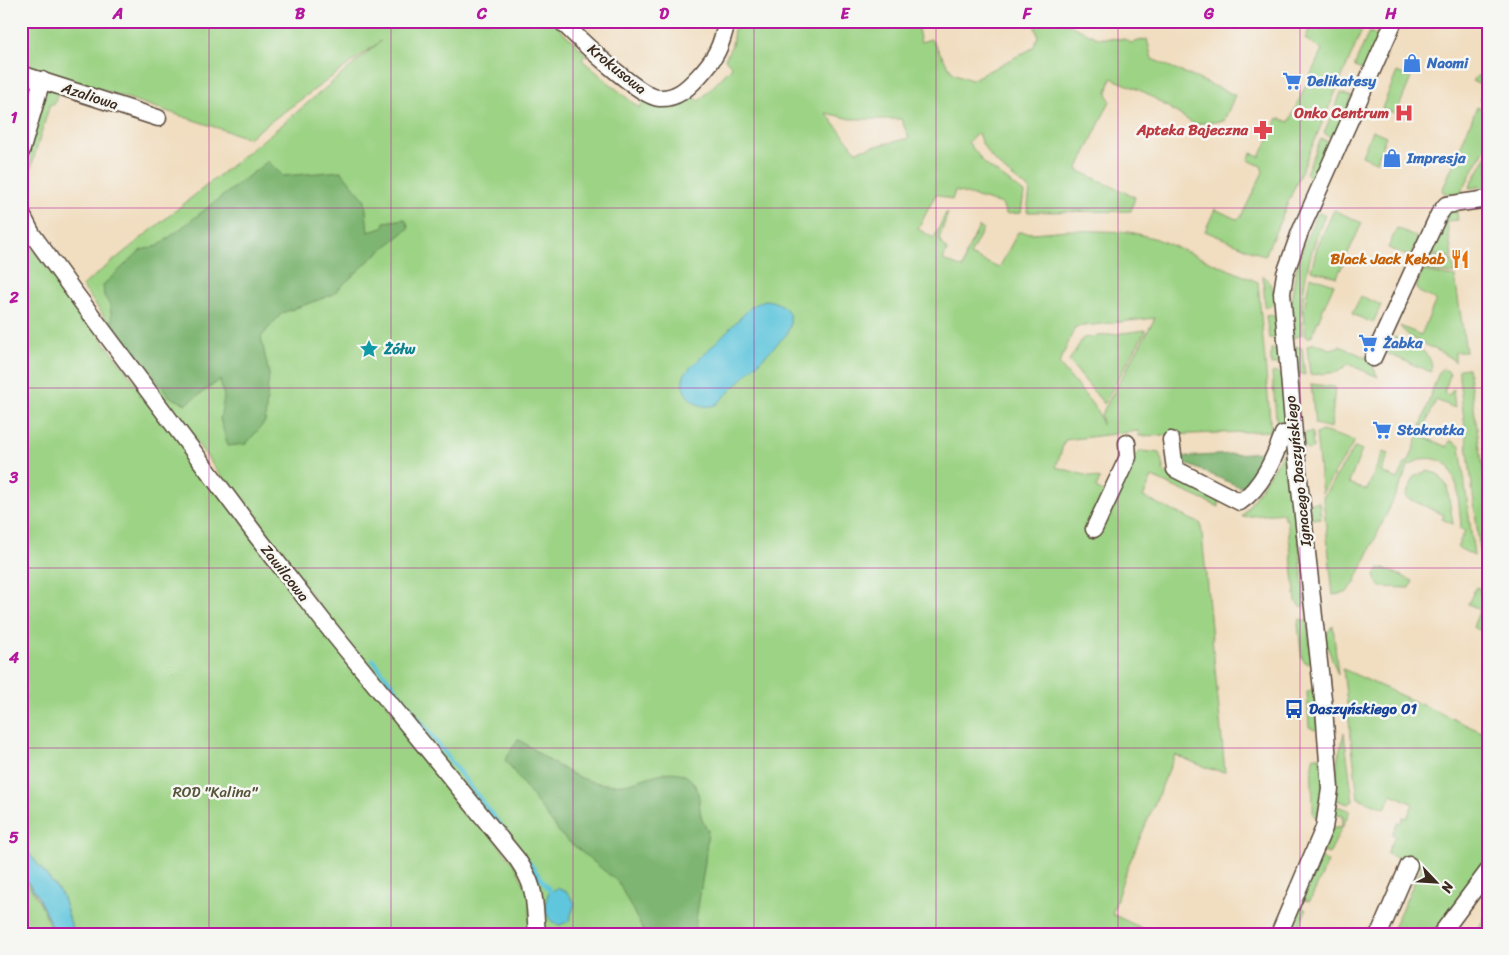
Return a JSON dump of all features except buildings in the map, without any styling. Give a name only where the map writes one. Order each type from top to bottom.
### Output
[{"type":"street","name":"Krokusowa","points":[[561,21],[645,94],[664,98],[678,95],[713,60],[718,53],[727,21]]},
{"type":"street","name":"Ignacego Daszyńskiego","points":[[1279,934],[1324,828],[1330,789],[1324,708],[1294,434],[1282,293],[1285,274],[1296,241],[1394,21]]},
{"type":"street","name":"Azaliowa","points":[[21,74],[158,118]]},
{"type":"street","points":[[21,152],[42,80]]},
{"type":"street","points":[[1373,358],[1437,219],[1446,205],[1488,199]]},
{"type":"street","name":"Zawilcowa","points":[[21,213],[32,234],[72,289],[256,535],[327,626],[517,858],[527,874],[533,890],[536,905],[537,934]]},
{"type":"street","points":[[1171,440],[1175,469],[1240,502],[1250,495],[1274,460],[1283,434]]},
{"type":"street","points":[[1094,529],[1128,457],[1127,443]]},
{"type":"street","points":[[1379,934],[1409,865]]},
{"type":"street","points":[[1440,934],[1488,871]]},
{"type":"green space","points":[[21,21],[552,21],[586,54],[582,60],[639,108],[645,99],[678,102],[691,94],[699,101],[732,67],[725,59],[732,45],[735,21],[916,21],[921,42],[931,39],[953,73],[971,80],[1033,48],[1038,36],[1033,21],[1061,21],[1098,38],[1124,39],[1131,43],[1147,39],[1152,59],[1235,95],[1224,121],[1194,124],[1146,93],[1111,78],[1107,93],[1110,101],[1077,170],[1135,197],[1131,211],[1027,212],[1030,190],[992,158],[978,133],[968,142],[985,164],[1024,193],[1021,213],[1006,214],[1002,204],[955,191],[952,200],[936,194],[918,229],[934,238],[946,213],[948,213],[939,239],[947,250],[943,260],[963,268],[966,253],[979,227],[983,229],[970,255],[999,268],[1018,232],[1033,233],[1067,230],[1130,232],[1157,239],[1258,282],[1271,431],[1139,436],[1138,431],[1065,440],[1056,467],[1100,479],[1096,488],[1105,493],[1119,467],[1141,451],[1160,453],[1164,472],[1219,501],[1219,507],[1152,477],[1143,497],[1201,524],[1225,772],[1210,769],[1175,755],[1124,876],[1112,914],[1154,934],[542,934],[540,890],[257,525],[82,286],[284,123],[381,41],[248,138],[63,77],[54,105],[50,104],[23,194]],"holes":[[[826,113],[851,119],[901,119],[909,138],[856,151]],[[1155,318],[1101,415],[1102,425],[1098,411],[1059,364],[1075,327]]]},
{"type":"green space","points":[[1313,21],[1366,21],[1265,256],[1205,231],[1215,209],[1236,219],[1241,217],[1263,172],[1261,166],[1248,160],[1251,153],[1260,157],[1278,118],[1289,122],[1322,50],[1305,39]]},
{"type":"green space","points":[[1369,32],[1379,36],[1364,71],[1355,67],[1355,64]]},
{"type":"green space","points":[[1397,72],[1411,78],[1396,114],[1382,108]]},
{"type":"green space","points":[[1488,75],[1488,103],[1480,100],[1485,87],[1472,81],[1477,76]]},
{"type":"green space","points":[[1341,93],[1352,97],[1334,139],[1324,133]]},
{"type":"green space","points":[[1477,107],[1488,112],[1488,143],[1460,194],[1448,194],[1442,191]]},
{"type":"green space","points":[[1372,130],[1386,136],[1376,162],[1362,156]]},
{"type":"green space","points":[[1321,139],[1332,143],[1316,178],[1306,173]]},
{"type":"green space","points":[[1488,153],[1488,186],[1469,188]]},
{"type":"green space","points":[[268,161],[283,176],[341,171],[365,200],[368,232],[383,228],[384,222],[405,219],[409,228],[373,257],[332,295],[282,313],[261,337],[269,374],[265,422],[246,444],[228,446],[220,419],[224,397],[220,380],[186,404],[170,397],[112,323],[110,305],[104,296],[103,285],[141,250],[158,246]]},
{"type":"green space","points":[[1456,208],[1458,220],[1447,221],[1452,257],[1441,257],[1430,253],[1447,214]]},
{"type":"green space","points":[[1334,210],[1362,223],[1337,277],[1311,270],[1317,247]]},
{"type":"green space","points":[[1319,213],[1325,215],[1306,274],[1302,304],[1302,335],[1292,338],[1291,304],[1295,275],[1309,231],[1316,215]]},
{"type":"green space","points":[[1397,228],[1415,236],[1417,241],[1410,257],[1388,248]]},
{"type":"green space","name":"ROD \"Kalina\"","points":[[21,234],[251,533],[515,865],[530,897],[530,934],[74,934],[62,895],[21,843]]},
{"type":"green space","points":[[1429,255],[1446,261],[1452,260],[1455,274],[1423,270]]},
{"type":"green space","points":[[1422,271],[1455,277],[1466,352],[1455,352],[1455,362],[1410,336],[1400,326],[1421,335],[1436,300],[1419,292],[1416,288]]},
{"type":"green space","points":[[1263,275],[1275,293],[1272,305],[1265,307]]},
{"type":"green space","points":[[1310,276],[1334,284],[1311,337],[1306,337],[1304,310]]},
{"type":"green space","points":[[1361,296],[1381,305],[1373,323],[1352,314]]},
{"type":"green space","points":[[1266,316],[1276,317],[1279,339],[1269,338]]},
{"type":"green space","points":[[1146,330],[1104,404],[1069,361],[1083,338]]},
{"type":"green space","points":[[1394,337],[1413,345],[1426,354],[1432,365],[1431,372],[1386,353]]},
{"type":"green space","points":[[1314,343],[1331,349],[1340,346],[1369,359],[1378,377],[1348,364],[1338,372],[1310,375],[1307,346]]},
{"type":"green space","points":[[1294,346],[1302,348],[1305,375],[1297,372]]},
{"type":"green space","points":[[1279,348],[1281,361],[1278,364],[1271,365],[1271,349]]},
{"type":"green space","points":[[1468,368],[1488,502],[1488,591],[1482,573],[1487,562],[1481,560],[1459,378],[1459,369]]},
{"type":"green space","points":[[1443,369],[1448,371],[1450,375],[1444,393],[1449,395],[1453,389],[1455,408],[1436,400],[1421,436],[1447,447],[1450,441],[1460,446],[1474,556],[1457,547],[1465,531],[1459,528],[1461,525],[1457,486],[1448,465],[1439,460],[1429,458],[1419,460],[1410,466],[1408,465],[1354,584],[1346,593],[1333,595],[1323,497],[1355,447],[1362,450],[1349,483],[1367,490],[1383,452],[1389,454],[1381,472],[1398,479],[1406,462],[1408,463],[1439,372]]},
{"type":"green space","points":[[1277,372],[1282,376],[1285,420],[1277,428],[1272,373]]},
{"type":"green space","points":[[1311,384],[1335,387],[1331,428],[1315,424]]},
{"type":"green space","points":[[1322,431],[1355,441],[1322,493],[1316,434]]},
{"type":"green space","points":[[1312,432],[1313,449],[1308,450],[1303,446],[1302,437],[1305,433]]},
{"type":"green space","points":[[1266,452],[1267,460],[1251,484],[1240,487],[1184,463],[1181,457]]},
{"type":"green space","points":[[1283,453],[1290,453],[1305,604],[1302,607],[1296,602],[1287,518],[1284,518],[1283,513],[1242,517]]},
{"type":"green space","points":[[1427,471],[1438,474],[1447,486],[1453,524],[1442,519],[1444,515],[1405,497],[1415,476]]},
{"type":"green space","points":[[1319,502],[1321,518],[1311,519],[1309,503]]},
{"type":"green space","points":[[1384,568],[1413,581],[1410,588],[1381,587],[1377,583],[1375,576],[1379,569]]},
{"type":"green space","points":[[1476,587],[1479,588],[1488,621],[1488,634],[1473,627],[1480,609],[1468,604]]},
{"type":"green space","points":[[1300,619],[1307,621],[1312,661],[1308,664],[1302,659],[1298,625]]},
{"type":"green space","points":[[1333,625],[1338,675],[1324,638]]},
{"type":"green space","points":[[1343,669],[1484,733],[1488,726],[1488,866],[1435,934],[1390,934],[1422,866],[1387,854],[1395,836],[1392,834],[1398,822],[1401,823],[1403,817],[1407,818],[1413,804],[1392,794],[1385,808],[1358,798]]},
{"type":"green space","points":[[1310,690],[1314,691],[1319,727],[1315,730],[1309,727],[1307,692]]},
{"type":"green space","points":[[1344,733],[1353,801],[1348,804],[1336,800],[1337,762]]},
{"type":"green space","points":[[518,739],[568,772],[594,782],[624,784],[669,772],[685,775],[692,781],[698,793],[701,817],[708,830],[694,934],[645,934],[618,882],[562,836],[505,760]]},
{"type":"green space","points":[[1314,757],[1320,757],[1324,778],[1317,818],[1313,814],[1312,767]]},
{"type":"green space","points":[[1336,806],[1349,810],[1349,813],[1329,854],[1323,852],[1332,828],[1342,826],[1343,815],[1335,816]]},
{"type":"green space","points":[[1321,857],[1328,862],[1310,901],[1302,900]]},
{"type":"green space","points":[[21,873],[43,909],[52,934],[21,934]]},
{"type":"green space","points":[[1299,904],[1306,910],[1296,934],[1287,934]]},
{"type":"green space","points":[[1488,912],[1488,934],[1475,934]]},
{"type":"water","points":[[765,300],[779,304],[788,311],[790,322],[786,335],[717,404],[702,406],[696,403],[686,393],[683,386],[686,372],[752,306]]},
{"type":"water","points":[[21,843],[62,895],[74,934],[52,934],[48,918],[37,895],[21,873]]},
{"type":"water","points":[[557,888],[567,892],[575,903],[569,921],[560,925],[551,920],[546,913],[548,894]]},
{"type":"waterway","points":[[373,660],[511,839]]},
{"type":"waterway","points":[[528,861],[553,895]]},
{"type":"place","name":"Naomi","points":[[1412,63]]},
{"type":"place","name":"Delikatesy","points":[[1292,81]]},
{"type":"place","name":"Onko Centrum","points":[[1404,113]]},
{"type":"place","name":"Apteka Bajeczna","points":[[1263,130]]},
{"type":"place","name":"Impresja","points":[[1392,158]]},
{"type":"place","name":"Black Jack Kebab","points":[[1460,259]]},
{"type":"place","name":"Żabka","points":[[1368,343]]},
{"type":"place","name":"Żółw","points":[[369,349]]},
{"type":"place","name":"Stokrotka","points":[[1382,430]]},
{"type":"place","name":"Daszyńskiego 01","points":[[1294,709]]}]
